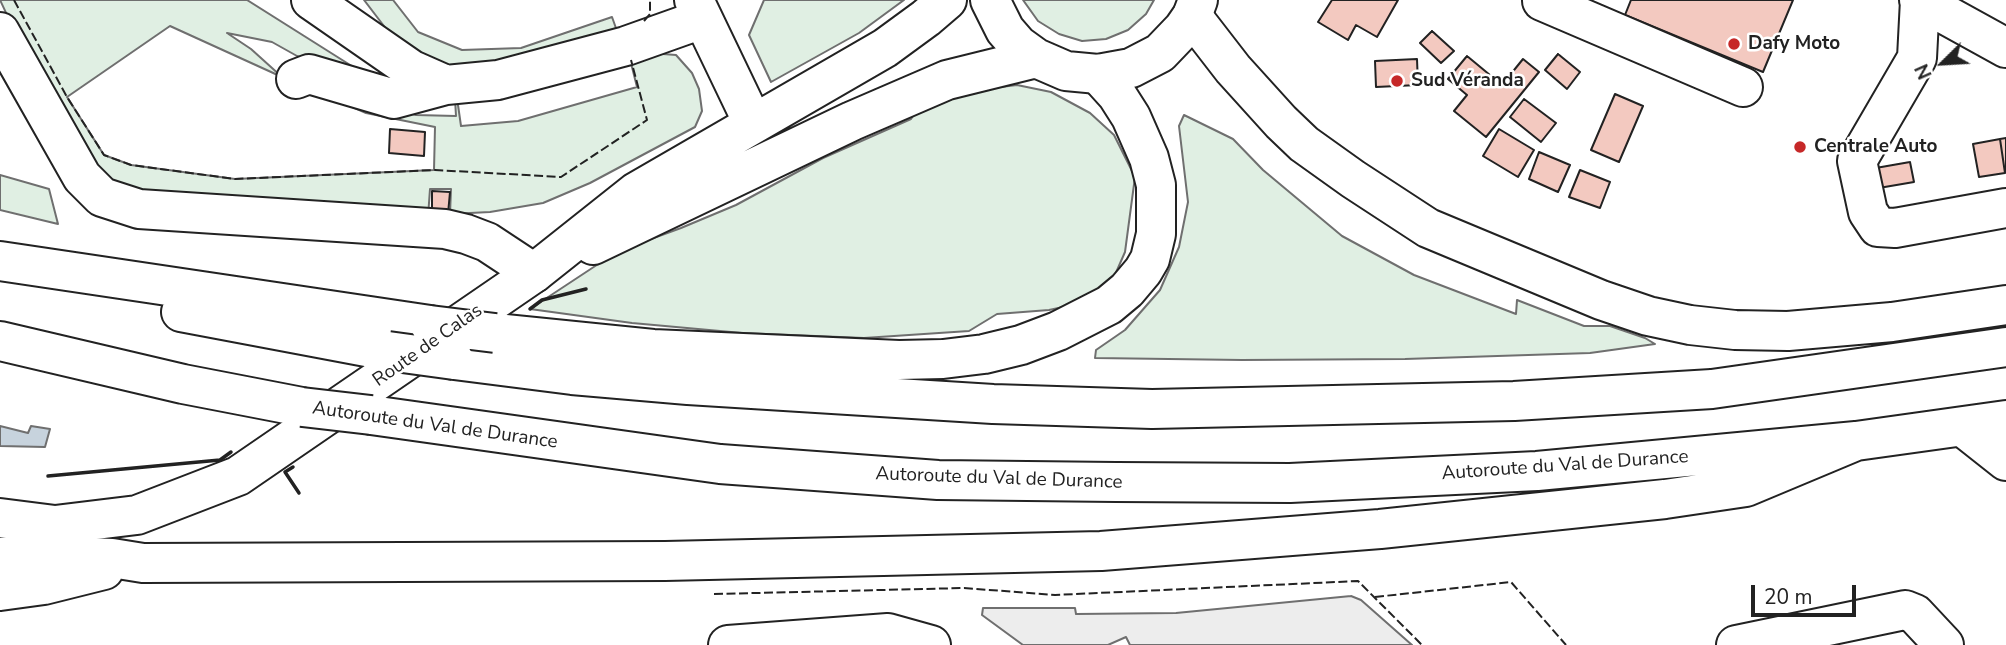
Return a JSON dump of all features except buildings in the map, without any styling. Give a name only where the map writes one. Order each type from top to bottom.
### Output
[{"type":"main road","points":[[312,0],[412,70],[446,85]]},
{"type":"main road","name":"Route de Calas","points":[[0,518],[55,525],[137,515],[238,476],[534,273],[636,191],[885,48],[947,0]]},
{"type":"main road","points":[[990,0],[1005,30],[1018,45],[1036,58],[1066,71],[1098,74],[1115,72],[1146,62],[1172,42],[1195,8],[1233,69],[1281,122],[1304,144],[1353,179],[1428,228],[1601,300],[1648,316],[1690,325],[1735,330],[1788,331],[1892,322],[2006,305]]},
{"type":"main road","points":[[2006,48],[1920,0],[1917,58],[1857,161],[1868,212],[1878,227],[1895,228],[2006,208]]},
{"type":"main road","points":[[1542,1],[1742,87]]},
{"type":"main road","points":[[296,79],[309,74],[394,99],[446,85],[498,80],[626,46],[698,9],[753,123]]},
{"type":"main road","points":[[0,32],[82,177],[102,197],[139,209],[445,229],[487,242],[534,273]]},
{"type":"main road","name":"Route de Calas","points":[[534,273],[852,121],[947,80],[1036,58]]},
{"type":"main road","points":[[0,261],[430,325],[653,349],[899,360],[943,359],[984,354],[1021,345],[1058,331],[1109,305],[1127,290],[1150,259],[1156,234],[1156,186],[1149,159],[1131,117],[1117,95],[1098,74]]},
{"type":"main road","points":[[0,269],[86,292],[233,323],[454,360],[572,375],[688,385],[993,404],[1152,409],[1500,402],[1712,389],[2006,347]]},
{"type":"main road","name":"Autoroute du Val de Durance","points":[[0,341],[183,384],[302,407],[720,464],[938,480],[1290,483],[1537,471],[1856,441],[2006,420]]},
{"type":"main road","points":[[1963,428],[2006,461]]},
{"type":"main road","points":[[0,557],[37,555],[143,562],[665,561],[1101,551],[1220,543],[1572,510],[1746,487],[1856,441]]},
{"type":"main road","name":"Route de Calas","points":[[0,548],[55,525]]},
{"type":"main road","points":[[0,591],[44,585],[143,562]]},
{"type":"main road","points":[[1736,645],[1905,610],[1915,614],[1944,645]]},
{"type":"main road","points":[[729,645],[888,633],[931,645]]},
{"type":"green space","points":[[0,0],[247,0],[366,75],[341,71],[297,56],[272,42],[227,33],[251,49],[282,77],[170,26],[67,97],[104,155],[131,165],[235,179],[434,170],[435,127],[366,113],[309,88],[326,86],[416,115],[456,116],[457,98],[461,126],[518,121],[637,87],[630,59],[650,53],[676,55],[692,73],[699,89],[702,111],[695,127],[590,183],[543,203],[490,212],[450,214],[451,189],[430,189],[428,217],[163,197],[114,181],[73,146],[39,83]]},
{"type":"green space","points":[[364,0],[393,0],[418,32],[462,50],[521,48],[612,17],[617,31],[473,69],[431,65],[403,51]]},
{"type":"green space","points":[[764,0],[904,0],[859,33],[771,82],[749,35]]},
{"type":"green space","points":[[1023,0],[1154,0],[1146,14],[1128,30],[1106,39],[1082,41],[1059,34],[1038,21]]},
{"type":"green space","points":[[1017,85],[1051,92],[1090,113],[1114,135],[1135,177],[1125,252],[1111,284],[1082,303],[1049,310],[997,314],[969,331],[864,338],[742,333],[632,323],[530,309],[618,251],[736,205],[823,158],[911,119],[917,110],[968,91]]},
{"type":"green space","points":[[1184,115],[1233,139],[1263,170],[1342,236],[1414,275],[1516,314],[1517,300],[1584,326],[1610,326],[1655,344],[1590,353],[1405,359],[1095,358],[1096,350],[1125,330],[1160,290],[1179,247],[1188,202],[1179,126]]},
{"type":"green space","points":[[0,175],[49,189],[58,224],[0,210]]},
{"type":"shaded area","points":[[0,426],[28,433],[31,426],[50,429],[45,447],[0,446]]},
{"type":"shaded area","points":[[1351,596],[1361,600],[1412,645],[1130,645],[1126,637],[1108,645],[1023,645],[982,615],[983,608],[1075,608],[1076,614],[1176,613]]},
{"type":"fence","points":[[14,0],[67,97],[104,155],[131,165],[235,179],[435,170],[561,177],[647,120],[631,60]]},
{"type":"fence","points":[[644,21],[650,14],[650,0]]},
{"type":"fence","points":[[714,594],[964,588],[1055,595],[1358,581],[1422,645]]},
{"type":"fence","points":[[1375,597],[1511,582],[1566,645]]},
{"type":"wall","points":[[530,309],[542,300],[586,289]]},
{"type":"wall","points":[[48,476],[220,460],[231,452]]},
{"type":"wall","points":[[293,467],[285,472],[299,493]]},
{"type":"place","name":"Dafy Moto","points":[[1734,44]]},
{"type":"place","name":"Sud Véranda","points":[[1397,81]]},
{"type":"place","name":"Centrale Auto","points":[[1800,147]]}]
